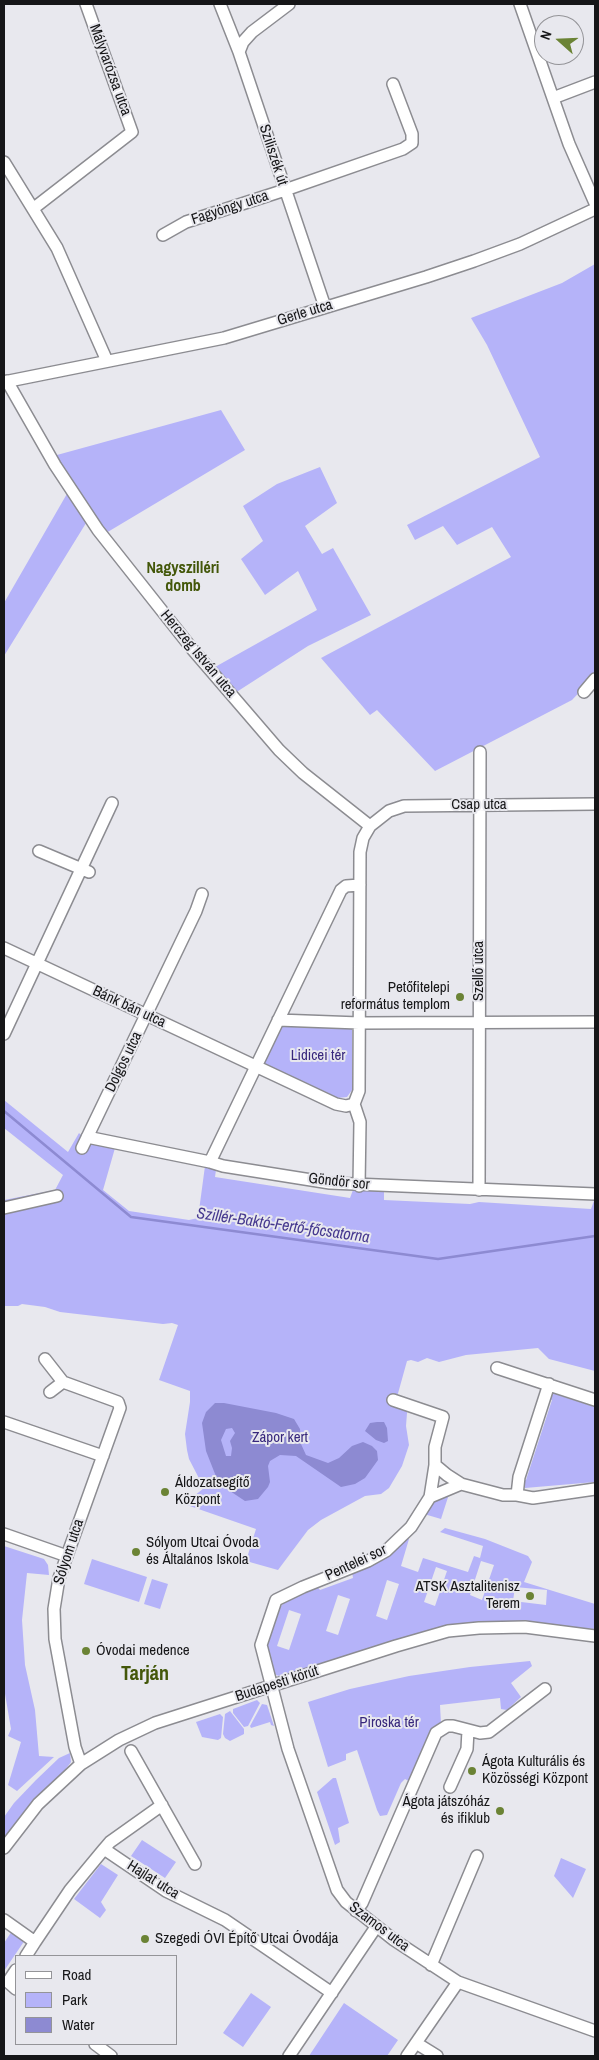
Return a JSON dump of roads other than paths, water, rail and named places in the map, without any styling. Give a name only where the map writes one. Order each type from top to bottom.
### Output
[{"type":"street","name":"Mályvarózsa utca","points":[[34,208],[132,132],[86,4]]},
{"type":"street","name":"Sziliszék út","points":[[220,4],[325,307]]},
{"type":"street","points":[[238,52],[243,42],[252,32],[289,4]]},
{"type":"street","points":[[520,4],[569,144],[595,203]]},
{"type":"street","points":[[553,98],[595,82]]},
{"type":"street","name":"Fagyöngy utca","points":[[163,235],[186,222],[285,190],[402,149],[412,143],[412,134],[393,84]]},
{"type":"street","points":[[4,162],[57,248],[107,361]]},
{"type":"street","name":"Gerle utca","points":[[6,381],[224,338],[426,278],[520,244],[595,209]]},
{"type":"street","name":"Herczeg István utca","points":[[6,381],[55,465],[98,530],[193,650],[280,750],[303,773],[370,826]]},
{"type":"street","points":[[584,692],[595,680]]},
{"type":"street","name":"Szellő utca","points":[[479,1190],[480,752]]},
{"type":"street","points":[[4,1034],[85,871],[112,803]]},
{"type":"street","name":"Csap utca","points":[[370,826],[389,811],[404,806],[595,804]]},
{"type":"street","points":[[359,1186],[360,1122],[354,1104],[359,1091],[361,846],[370,826]]},
{"type":"street","points":[[39,852],[85,871]]},
{"type":"street","points":[[210,1162],[341,890],[346,886],[360,884]]},
{"type":"street","name":"Dolgos utca","points":[[84,1142],[196,911],[202,894]]},
{"type":"street","name":"Bánk bán utca","points":[[4,948],[255,1066]]},
{"type":"street","points":[[278,1020],[359,1023],[595,1022]]},
{"type":"street","points":[[255,1066],[336,1104],[346,1106],[354,1104]]},
{"type":"street","name":"Göndör sor","points":[[84,1142],[210,1162],[242,1169],[359,1186],[595,1194]]},
{"type":"street","points":[[4,1208],[58,1196]]},
{"type":"street","points":[[45,1359],[63,1382],[50,1392]]},
{"type":"street","points":[[497,1368],[595,1400]]},
{"type":"street","name":"Sólyom utca","points":[[63,1382],[120,1404],[59,1578],[56,1595],[54,1631],[75,1747],[81,1764]]},
{"type":"street","points":[[517,1495],[519,1477],[549,1384]]},
{"type":"street","name":"Pentelei sor","points":[[272,1685],[261,1645],[276,1600],[368,1561],[386,1551],[411,1527],[430,1496],[435,1465],[435,1447],[443,1417],[393,1400]]},
{"type":"street","points":[[4,1422],[102,1456]]},
{"type":"street","points":[[435,1465],[461,1484],[503,1496],[517,1495],[533,1498],[595,1489]]},
{"type":"street","points":[[430,1496],[461,1484]]},
{"type":"street","points":[[4,1534],[67,1556]]},
{"type":"street","name":"Budapesti körút","points":[[4,1848],[38,1804],[81,1764],[119,1740],[155,1723],[404,1643],[448,1631],[525,1627],[595,1636]]},
{"type":"street","name":"Szamos utca","points":[[272,1685],[291,1757],[337,1890],[356,1911],[376,1927],[458,1982],[595,2031]]},
{"type":"street","points":[[356,1911],[362,1903],[436,1732],[446,1726],[480,1733],[489,1732],[545,1689]]},
{"type":"street","points":[[450,1786],[467,1749],[468,1730]]},
{"type":"street","points":[[131,1751],[195,1864]]},
{"type":"street","points":[[27,1955],[70,1890],[110,1842],[162,1806]]},
{"type":"street","name":"Hajlat utca","points":[[104,1849],[166,1891],[225,1920],[332,1993]]},
{"type":"street","points":[[431,1965],[477,1856]]},
{"type":"street","points":[[4,1920],[35,1942]]},
{"type":"street","points":[[289,2056],[376,1927]]},
{"type":"street","points":[[15,1972],[8,1982],[15,1987]]},
{"type":"street","points":[[407,2056],[458,1982]]},
{"type":"street","points":[[416,2043],[437,2056]]},
{"type":"street","points":[[96,2045],[110,2056]]},
{"type":"water","points":[[215,1403],[224,1403],[276,1413],[294,1419],[300,1429],[301,1444],[306,1455],[328,1463],[339,1458],[352,1446],[363,1442],[372,1446],[377,1451],[378,1460],[365,1478],[355,1484],[341,1487],[296,1456],[280,1455],[270,1461],[268,1466],[270,1482],[268,1487],[258,1499],[245,1501],[217,1479],[206,1451],[202,1423],[206,1412]],"holes":[[[232,1428],[235,1433],[230,1441],[232,1448],[231,1456],[226,1456],[221,1440],[226,1429]]]},
{"type":"water","points":[[384,1422],[387,1428],[388,1441],[384,1443],[376,1440],[365,1431],[370,1423]]},
{"type":"waterway","name":"Szillér-Baktó-Fertő-főcsatorna","points":[[4,1111],[131,1217],[438,1259],[595,1236]]},
{"type":"place","name":"Petőfitelepi református templom","points":[[460,997]]},
{"type":"place","name":"Áldozatsegítő Központ","points":[[165,1492]]},
{"type":"place","name":"Sólyom Utcai Óvoda és Általános Iskola","points":[[136,1552]]},
{"type":"place","name":"ATSK Asztalitenisz Terem","points":[[530,1596]]},
{"type":"place","name":"Óvodai medence","points":[[86,1651]]},
{"type":"place","name":"Ágota Kulturális és Közösségi Központ","points":[[472,1771]]},
{"type":"place","name":"Ágota játszóház és ifiklub","points":[[500,1811]]},
{"type":"place","name":"Szegedi ÓVI Építő Utcai Óvodája","points":[[145,1939]]},
{"type":"district","name":"Nagyszilléri domb","points":[[183,578]]},
{"type":"district","name":"Tarján","points":[[145,1675]]},
{"type":"park label","name":"Lidicei tér","points":[[318,1056]]},
{"type":"park label","name":"Zápor kert","points":[[280,1438]]},
{"type":"park label","name":"Piroska tér","points":[[389,1723]]}]
